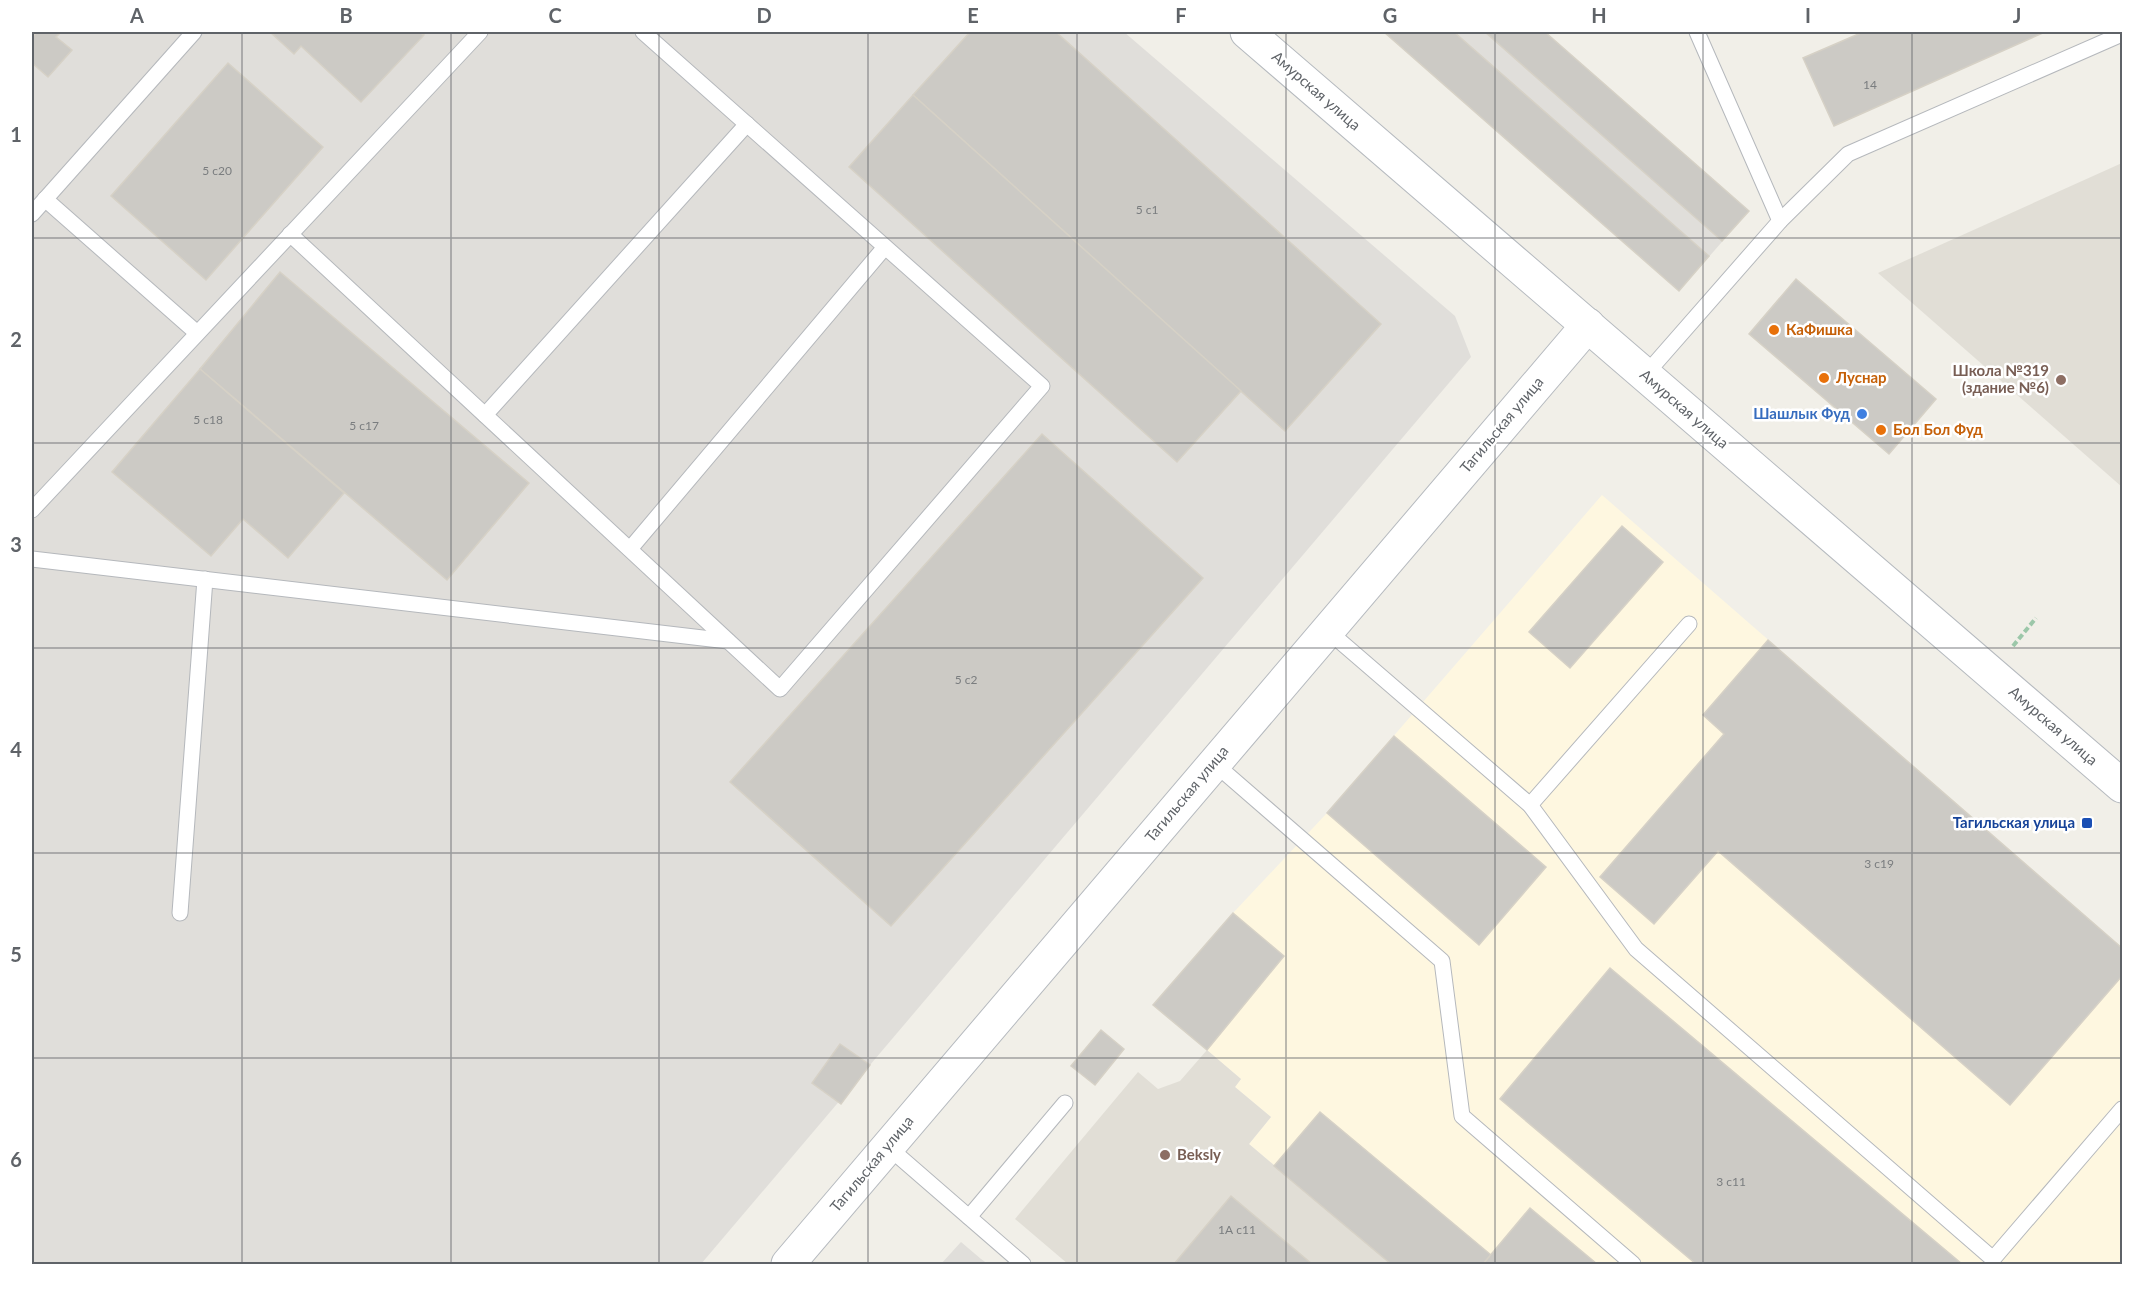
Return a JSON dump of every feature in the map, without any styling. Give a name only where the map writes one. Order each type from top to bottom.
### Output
[{"type":"street","name":"Амурская улица","points":[[1247,32],[2122,786]]},
{"type":"street","name":"Тагильская улица","points":[[788,1264],[1588,325]]},
{"type":"lane","points":[[32,214],[194,32]]},
{"type":"lane","points":[[32,510],[480,32]]},
{"type":"lane","points":[[290,234],[780,689],[1042,386],[643,32]]},
{"type":"lane","points":[[1697,32],[1780,220]]},
{"type":"lane","points":[[1645,375],[1780,220],[1848,154],[2122,34]]},
{"type":"lane","points":[[485,415],[747,124]]},
{"type":"lane","points":[[45,199],[197,333]]},
{"type":"lane","points":[[630,549],[885,247]]},
{"type":"lane","points":[[32,559],[728,641]]},
{"type":"lane","points":[[180,913],[205,579]]},
{"type":"lane","points":[[1530,805],[1689,624]]},
{"type":"lane","points":[[1327,630],[1530,805],[1636,949],[1993,1259],[2122,1109]]},
{"type":"lane","points":[[1214,763],[1442,961],[1462,1116],[1633,1264]]},
{"type":"lane","points":[[969,1217],[1065,1103]]},
{"type":"lane","points":[[887,1146],[1023,1264]]},
{"type":"path","points":[[2012,649],[2036,618]]},
{"type":"shaded area","points":[[32,32],[1124,32],[1455,316],[1471,357],[701,1264],[32,1264]]},
{"type":"shaded area","points":[[1384,32],[1545,32],[1749,211],[1679,291]]},
{"type":"shaded area","name":"Школа №319 (здание №6)","points":[[2122,163],[2122,487],[1878,273]]},
{"type":"shaded area","points":[[1602,495],[2122,948],[2122,1264],[1391,1264],[1249,1144],[1271,1117],[1235,1087],[1241,1079],[1153,1005],[1233,913],[1327,813]]},
{"type":"shaded area","name":"Beksly","points":[[1207,1050],[1241,1079],[1235,1087],[1271,1117],[1249,1144],[1391,1264],[1068,1264],[1015,1219],[1138,1072],[1158,1089],[1180,1081]]},
{"type":"shaded area","points":[[961,1242],[981,1259],[988,1264],[941,1264]]},
{"type":"building","points":[[37,32],[61,32],[56,37],[72,50],[48,77],[32,63],[32,38]]},
{"type":"building","points":[[270,32],[419,32],[424,35],[361,102],[301,46],[294,54]]},
{"type":"building","points":[[970,32],[1056,32],[1381,324],[1285,431],[913,95]]},
{"type":"building","points":[[1384,32],[1454,32],[1709,256],[1679,291]]},
{"type":"building","points":[[1485,32],[1545,32],[1749,211],[1722,241]]},
{"type":"building","points":[[1863,32],[2045,32],[1834,126],[1803,58]]},
{"type":"building","points":[[228,63],[323,147],[206,280],[111,196]]},
{"type":"building","points":[[913,95],[1241,391],[1177,462],[849,167]]},
{"type":"building","points":[[280,272],[529,483],[447,580],[200,369]]},
{"type":"building","points":[[1796,279],[1936,399],[1889,454],[1749,334]]},
{"type":"building","points":[[200,369],[344,493],[288,558],[243,519],[211,556],[112,472]]},
{"type":"building","points":[[1042,434],[1203,578],[891,926],[730,782]]},
{"type":"building","points":[[1622,526],[1663,562],[1570,668],[1529,632]]},
{"type":"building","points":[[1768,640],[2122,948],[2122,976],[2010,1105],[1718,851],[1654,924],[1600,877],[1724,734],[1703,715]]},
{"type":"building","points":[[1394,736],[1546,867],[1479,945],[1327,813]]},
{"type":"building","points":[[1233,913],[1284,956],[1207,1050],[1153,1005]]},
{"type":"building","points":[[1610,968],[1962,1264],[1696,1264],[1500,1099]]},
{"type":"building","points":[[1101,1030],[1124,1049],[1095,1085],[1071,1066]]},
{"type":"building","points":[[840,1044],[870,1065],[841,1104],[812,1083]]},
{"type":"building","points":[[1320,1112],[1491,1255],[1483,1264],[1391,1264],[1274,1166]]},
{"type":"building","points":[[1231,1196],[1312,1264],[1174,1264]]},
{"type":"building","points":[[1530,1208],[1597,1264],[1483,1264]]},
{"type":"place","name":"КаФишка","points":[[1774,330]]},
{"type":"place","name":"Луснар","points":[[1824,378]]},
{"type":"place","name":"Школа №319 (здание №6)","points":[[2061,380]]},
{"type":"place","name":"Шашлык Фуд","points":[[1862,414]]},
{"type":"place","name":"Бол Бол Фуд","points":[[1881,430]]},
{"type":"place","name":"Тагильская улица","points":[[2087,823]]},
{"type":"place","name":"Beksly","points":[[1165,1155]]}]
